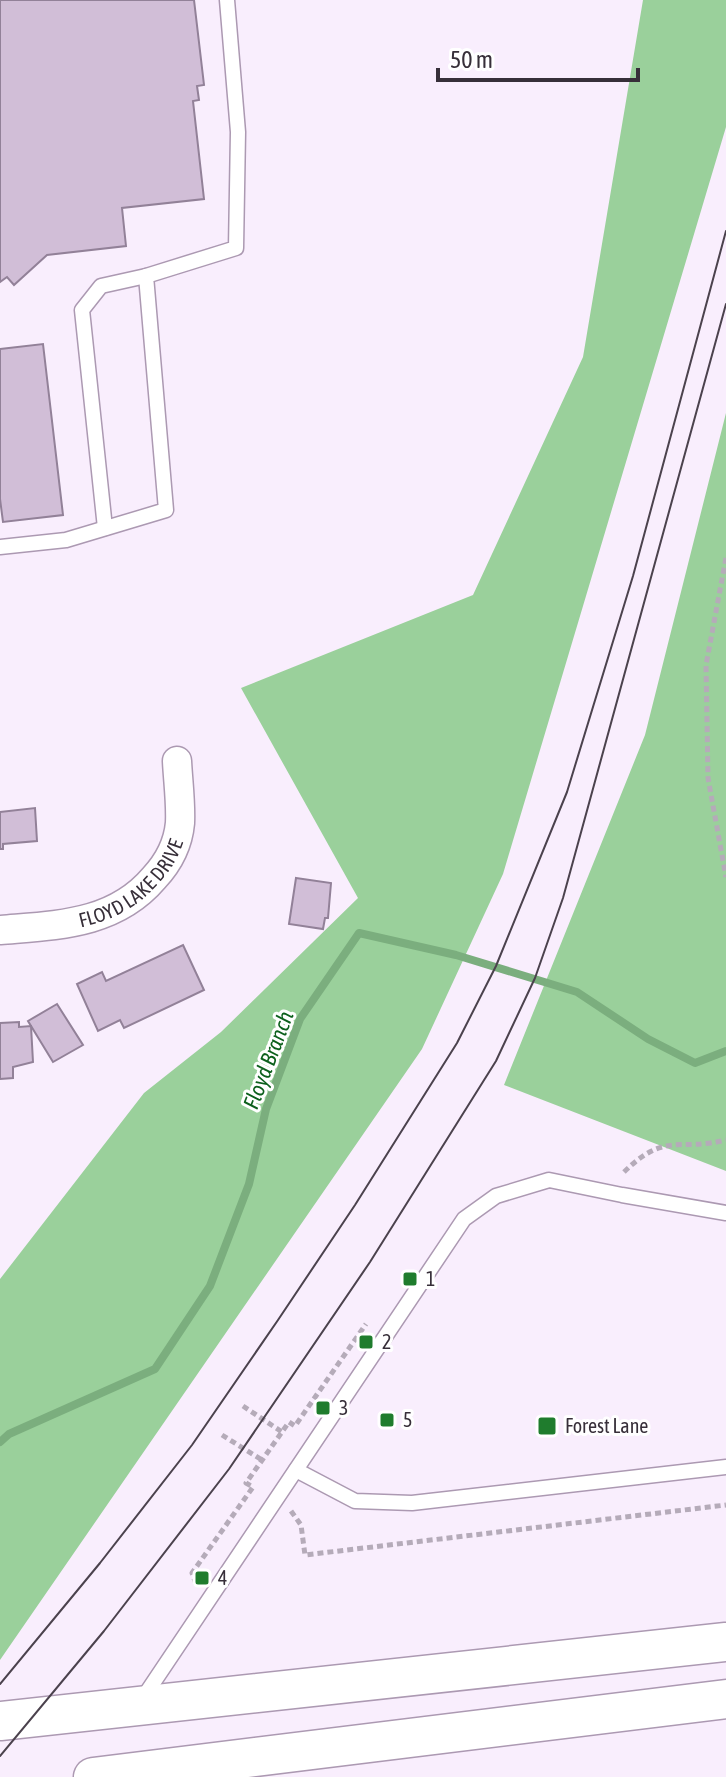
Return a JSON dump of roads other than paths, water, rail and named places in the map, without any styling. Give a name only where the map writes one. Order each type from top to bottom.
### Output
[{"type":"main road","points":[[0,1721],[726,1642]]},
{"type":"main road","points":[[93,1777],[164,1773],[726,1699]]},
{"type":"street","name":"FLOYD LAKE DRIVE","points":[[0,930],[77,924],[113,912],[144,890],[169,861],[180,825],[177,761]]},
{"type":"lane","points":[[105,528],[82,310],[101,286],[146,276],[236,248],[238,132],[227,0]]},
{"type":"lane","points":[[0,547],[66,540],[166,510],[146,276]]},
{"type":"lane","points":[[136,1708],[464,1219],[496,1196],[549,1180],[726,1213]]},
{"type":"lane","points":[[296,1470],[355,1501],[412,1503],[726,1467]]},
{"type":"waterway","name":"Floyd Branch","points":[[0,1442],[9,1434],[155,1369],[210,1286],[249,1184],[266,1109],[300,1019],[359,933],[456,955],[577,992],[648,1039],[695,1063],[726,1051]]},
{"type":"tram line","points":[[0,1684],[192,1445],[355,1205],[457,1043],[496,966],[567,792],[633,576],[726,231]]},
{"type":"tram line","points":[[0,1756],[104,1631],[229,1469],[370,1262],[496,1061],[535,978],[563,898],[726,304]]},
{"type":"place","name":"1","points":[[410,1279]]},
{"type":"place","name":"2","points":[[366,1342]]},
{"type":"place","name":"3","points":[[323,1408]]},
{"type":"place","name":"5","points":[[387,1420]]},
{"type":"place","name":"Forest Lane","points":[[547,1426]]},
{"type":"place","name":"4","points":[[202,1578]]}]
